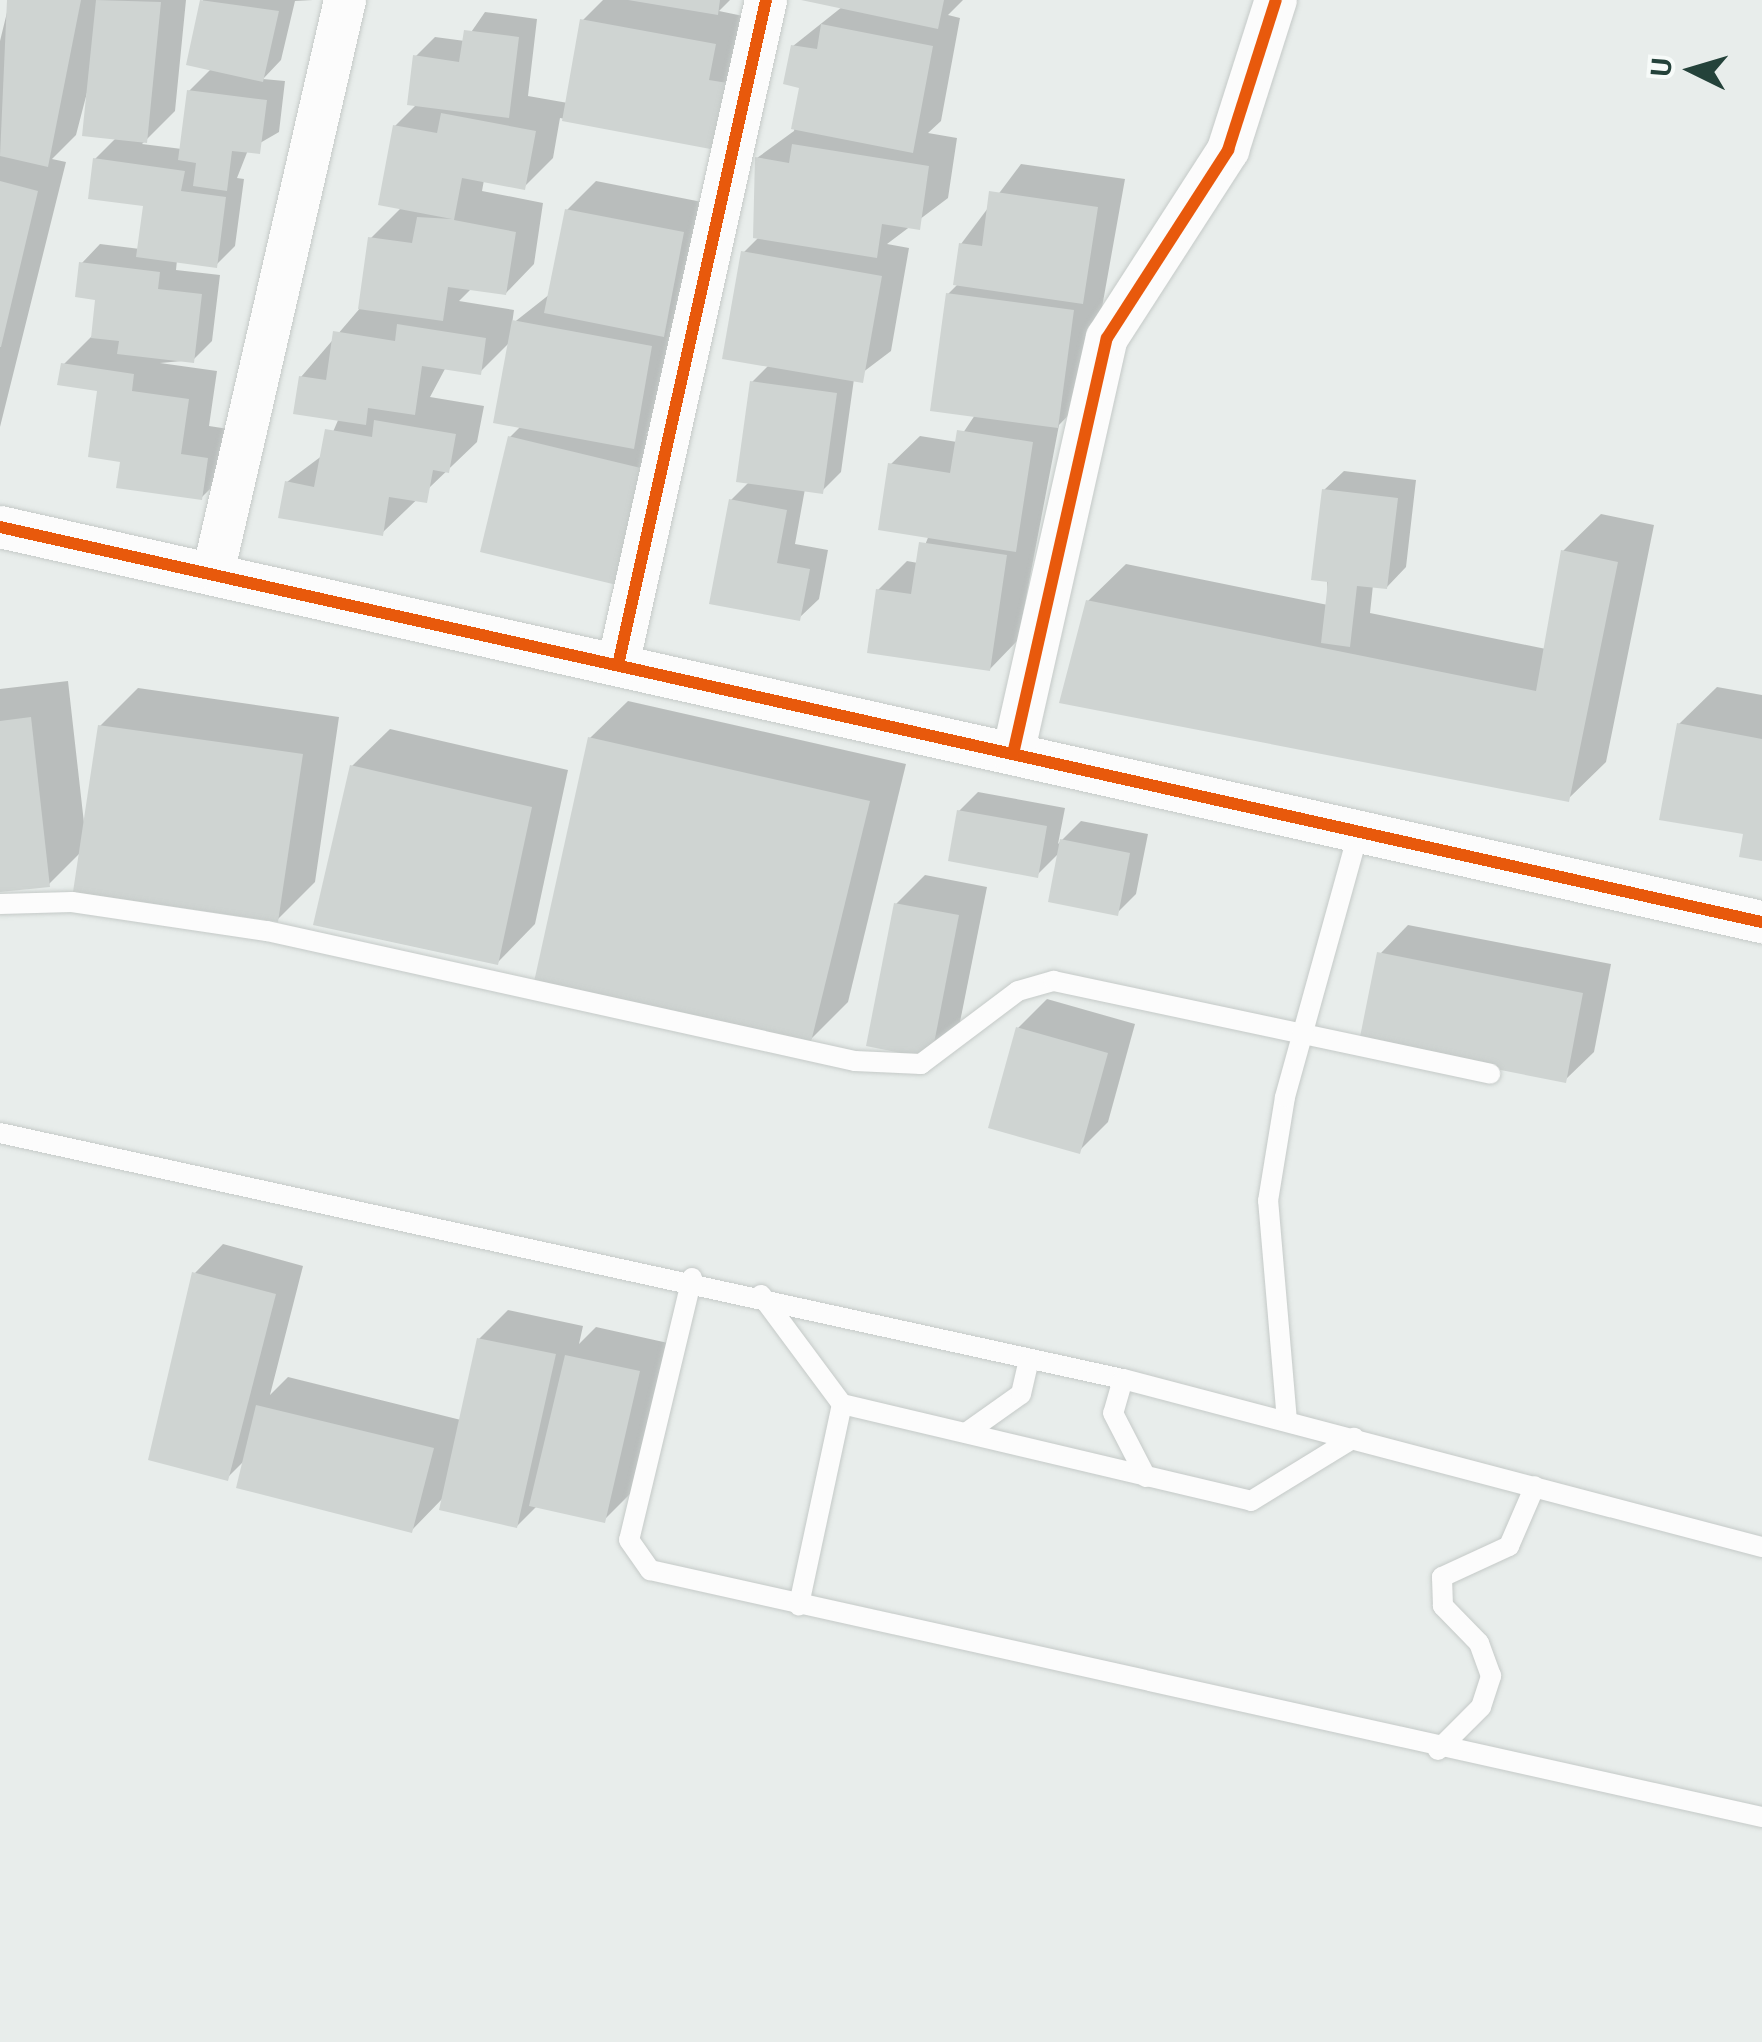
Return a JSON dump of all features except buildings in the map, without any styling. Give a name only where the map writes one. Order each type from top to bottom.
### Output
[{"type":"street","points":[[214,569],[345,0]]},
{"type":"street","points":[[618,664],[766,0]]},
{"type":"street","points":[[1013,754],[1107,338],[1228,150],[1276,0]]},
{"type":"street","points":[[0,527],[214,569],[1762,922]]},
{"type":"lane","points":[[1287,1421],[1268,1201],[1303,1035],[1358,832]]},
{"type":"lane","points":[[0,904],[72,902],[268,931],[854,1061],[921,1064],[1018,992],[1054,980],[1490,1074]]},
{"type":"lane","points":[[0,1132],[692,1278],[1123,1379],[1762,1547]]},
{"type":"lane","points":[[692,1278],[629,1540],[650,1570],[1438,1750],[1762,1818]]},
{"type":"lane","points":[[761,1295],[842,1404],[1251,1500],[1354,1438]]},
{"type":"lane","points":[[966,1433],[1021,1394],[1029,1358]]},
{"type":"lane","points":[[1123,1379],[1114,1413],[1146,1477]]},
{"type":"lane","points":[[799,1605],[842,1404]]},
{"type":"lane","points":[[1438,1750],[1481,1707],[1491,1676],[1479,1643],[1443,1606],[1442,1578],[1510,1546],[1535,1486]]},
{"type":"cycle path","points":[[618,665],[766,0]]},
{"type":"cycle path","points":[[1013,754],[1107,338],[1228,150],[1276,0]]},
{"type":"cycle path","points":[[0,527],[1762,922]]}]
